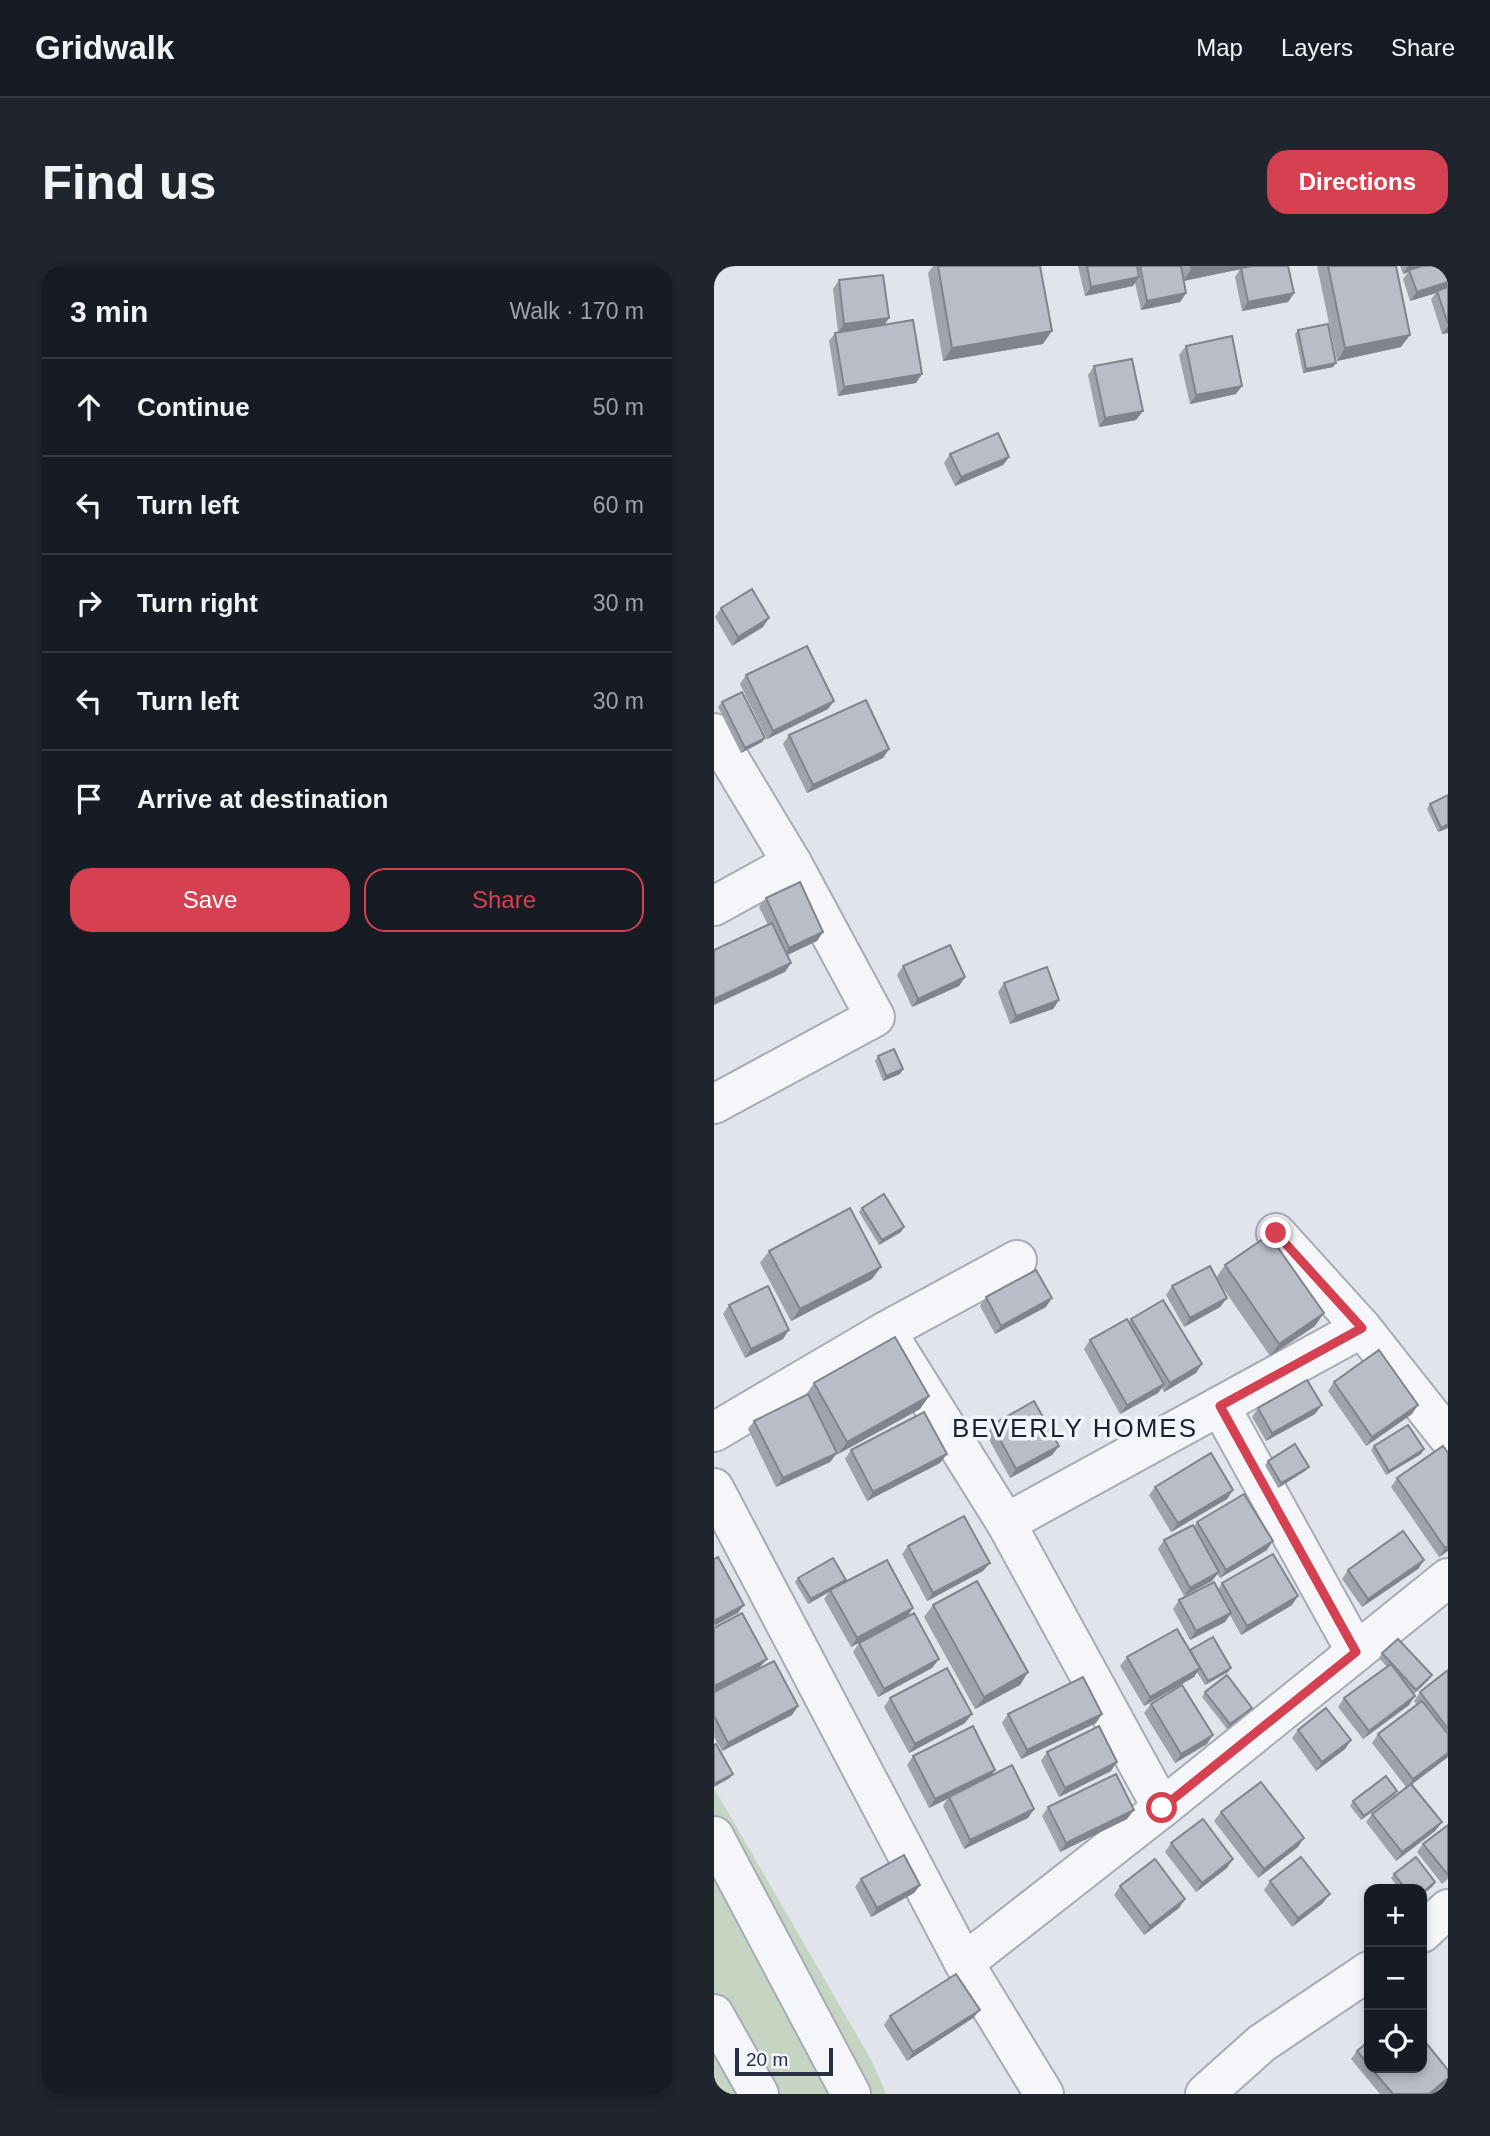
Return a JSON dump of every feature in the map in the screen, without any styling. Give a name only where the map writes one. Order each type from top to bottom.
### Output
[{"type":"street","points":[[714,733],[792,863],[875,1017],[714,1104]]},
{"type":"street","points":[[714,906],[792,863]]},
{"type":"street","points":[[1276,1233],[1362,1328],[1448,1437]]},
{"type":"street","points":[[714,1432],[886,1331],[1017,1260]]},
{"type":"street","points":[[1006,1523],[1362,1328]]},
{"type":"street","points":[[886,1331],[1006,1523],[1162,1808]]},
{"type":"street","points":[[1220,1406],[1356,1652]]},
{"type":"street","points":[[714,1488],[964,1963],[1044,2094]]},
{"type":"street","points":[[964,1963],[1448,1578]]},
{"type":"street","points":[[714,1836],[851,2094]]},
{"type":"street","points":[[1427,1928],[1448,1909]]},
{"type":"street","points":[[1205,2094],[1262,2043],[1364,1974]]},
{"type":"street","points":[[714,2014],[759,2094]]},
{"type":"green space","points":[[714,1788],[873,2063],[886,2094],[714,2094]]},
{"type":"building","points":[[938,266],[1040,266],[1052,331],[952,348]]},
{"type":"building","points":[[1087,266],[1137,266],[1139,277],[1091,287]]},
{"type":"building","points":[[1140,266],[1181,266],[1186,293],[1147,301]]},
{"type":"building","points":[[1288,266],[1294,293],[1248,302],[1241,268]]},
{"type":"building","points":[[1328,266],[1396,266],[1410,335],[1345,348]]},
{"type":"building","points":[[1422,266],[1448,266],[1448,282],[1417,292],[1409,270]]},
{"type":"building","points":[[883,275],[889,318],[844,324],[839,280]]},
{"type":"building","points":[[1448,287],[1448,324],[1437,291]]},
{"type":"building","points":[[913,320],[922,374],[844,387],[835,333]]},
{"type":"building","points":[[1328,324],[1336,363],[1306,369],[1298,330]]},
{"type":"building","points":[[1232,336],[1242,386],[1196,395],[1186,346]]},
{"type":"building","points":[[1132,359],[1143,411],[1105,418],[1094,366]]},
{"type":"building","points":[[998,433],[1009,457],[961,477],[950,454]]},
{"type":"building","points":[[752,589],[769,618],[738,637],[721,608]]},
{"type":"building","points":[[807,646],[834,701],[773,731],[746,675]]},
{"type":"building","points":[[742,692],[765,738],[745,748],[722,702]]},
{"type":"building","points":[[866,700],[889,749],[813,785],[789,735]]},
{"type":"building","points":[[1448,795],[1448,824],[1441,828],[1430,804]]},
{"type":"building","points":[[800,882],[823,932],[789,948],[766,898]]},
{"type":"building","points":[[772,923],[791,963],[714,999],[714,950]]},
{"type":"building","points":[[950,945],[965,977],[918,999],[903,966]]},
{"type":"building","points":[[1047,967],[1059,1000],[1016,1016],[1004,983]]},
{"type":"building","points":[[894,1049],[903,1069],[886,1076],[878,1056]]},
{"type":"building","points":[[884,1194],[904,1227],[882,1240],[862,1208]]},
{"type":"building","points":[[850,1208],[881,1267],[800,1309],[769,1251]]},
{"type":"building","points":[[1269,1235],[1324,1313],[1279,1344],[1225,1265]]},
{"type":"building","points":[[1210,1266],[1227,1298],[1190,1318],[1172,1286]]},
{"type":"building","points":[[1036,1270],[1052,1298],[1001,1326],[986,1297]]},
{"type":"building","points":[[768,1286],[789,1330],[751,1349],[729,1305]]},
{"type":"building","points":[[1163,1300],[1202,1364],[1170,1383],[1131,1319]]},
{"type":"building","points":[[1127,1319],[1164,1384],[1127,1405],[1090,1340]]},
{"type":"building","points":[[895,1337],[929,1396],[847,1442],[814,1383]]},
{"type":"building","points":[[1379,1350],[1418,1405],[1372,1437],[1334,1382]]},
{"type":"building","points":[[1307,1380],[1322,1405],[1272,1433],[1258,1408]]},
{"type":"building","points":[[808,1394],[837,1453],[783,1478],[754,1421]]},
{"type":"building","points":[[1034,1401],[1059,1446],[1016,1469],[992,1425]]},
{"type":"building","points":[[924,1412],[947,1454],[873,1492],[851,1450]]},
{"type":"building","points":[[1408,1425],[1424,1449],[1389,1471],[1374,1446]]},
{"type":"building","points":[[1295,1444],[1309,1467],[1281,1483],[1268,1461]]},
{"type":"building","points":[[1443,1446],[1448,1453],[1448,1546],[1445,1548],[1397,1478]]},
{"type":"building","points":[[1211,1453],[1233,1490],[1178,1523],[1155,1487]]},
{"type":"building","points":[[1244,1494],[1273,1541],[1226,1570],[1197,1522]]},
{"type":"building","points":[[964,1516],[990,1563],[933,1593],[908,1546]]},
{"type":"building","points":[[1193,1525],[1219,1572],[1190,1588],[1164,1540]]},
{"type":"building","points":[[1403,1531],[1424,1560],[1368,1599],[1348,1570]]},
{"type":"building","points":[[1273,1554],[1298,1596],[1247,1626],[1222,1583]]},
{"type":"building","points":[[718,1557],[744,1605],[714,1621],[714,1559]]},
{"type":"building","points":[[833,1558],[846,1580],[811,1599],[798,1578]]},
{"type":"building","points":[[887,1560],[913,1608],[857,1638],[830,1590]]},
{"type":"building","points":[[977,1581],[1028,1672],[984,1697],[933,1605]]},
{"type":"building","points":[[1214,1582],[1231,1613],[1196,1631],[1179,1600]]},
{"type":"building","points":[[742,1613],[767,1659],[714,1686],[714,1628]]},
{"type":"building","points":[[914,1613],[939,1659],[884,1689],[859,1643]]},
{"type":"building","points":[[1177,1629],[1200,1668],[1150,1697],[1127,1657]]},
{"type":"building","points":[[1213,1637],[1231,1668],[1208,1681],[1190,1650]]},
{"type":"building","points":[[1398,1639],[1432,1675],[1416,1690],[1382,1653]]},
{"type":"building","points":[[774,1661],[798,1706],[728,1743],[714,1716],[714,1692]]},
{"type":"building","points":[[1391,1664],[1415,1696],[1369,1731],[1344,1698]]},
{"type":"building","points":[[947,1668],[972,1714],[915,1744],[890,1698]]},
{"type":"building","points":[[1448,1670],[1448,1729],[1420,1692]]},
{"type":"building","points":[[1227,1675],[1252,1708],[1230,1724],[1205,1692]]},
{"type":"building","points":[[1083,1677],[1102,1714],[1027,1750],[1008,1714]]},
{"type":"building","points":[[1182,1685],[1213,1735],[1181,1754],[1151,1704]]},
{"type":"building","points":[[1422,1701],[1448,1734],[1448,1753],[1413,1779],[1378,1734]]},
{"type":"building","points":[[1326,1708],[1351,1740],[1322,1762],[1298,1730]]},
{"type":"building","points":[[973,1726],[995,1770],[935,1799],[913,1756]]},
{"type":"building","points":[[1099,1726],[1117,1762],[1065,1788],[1047,1752]]},
{"type":"building","points":[[716,1744],[733,1774],[714,1784],[714,1745]]},
{"type":"building","points":[[1012,1765],[1034,1809],[970,1840],[949,1797]]},
{"type":"building","points":[[1116,1774],[1134,1810],[1066,1843],[1048,1807]]},
{"type":"building","points":[[1386,1776],[1397,1791],[1364,1816],[1353,1801]]},
{"type":"building","points":[[1261,1782],[1304,1838],[1264,1869],[1221,1812]]},
{"type":"building","points":[[1411,1784],[1442,1822],[1402,1852],[1372,1814]]},
{"type":"building","points":[[1203,1819],[1233,1859],[1202,1883],[1171,1843]]},
{"type":"building","points":[[1448,1825],[1448,1875],[1423,1844]]},
{"type":"building","points":[[904,1855],[920,1885],[877,1908],[861,1879]]},
{"type":"building","points":[[1301,1857],[1330,1894],[1298,1918],[1270,1881]]},
{"type":"building","points":[[1416,1857],[1435,1882],[1427,1889],[1427,1884],[1402,1884],[1394,1874]]},
{"type":"building","points":[[1155,1859],[1185,1899],[1150,1926],[1120,1886]]},
{"type":"building","points":[[956,1974],[980,2010],[913,2052],[890,2016]]},
{"type":"building","points":[[1427,2044],[1448,2070],[1448,2078],[1429,2094],[1393,2094],[1375,2073],[1427,2073]]},
{"type":"building","points":[[1364,2045],[1364,2059],[1357,2051]]},
{"type":"district","name":"BEVERLY HOMES","points":[[1075,1428]]},
{"type":"route","points":[[1162,1808],[1356,1652],[1220,1406],[1362,1328],[1276,1233]]}]
